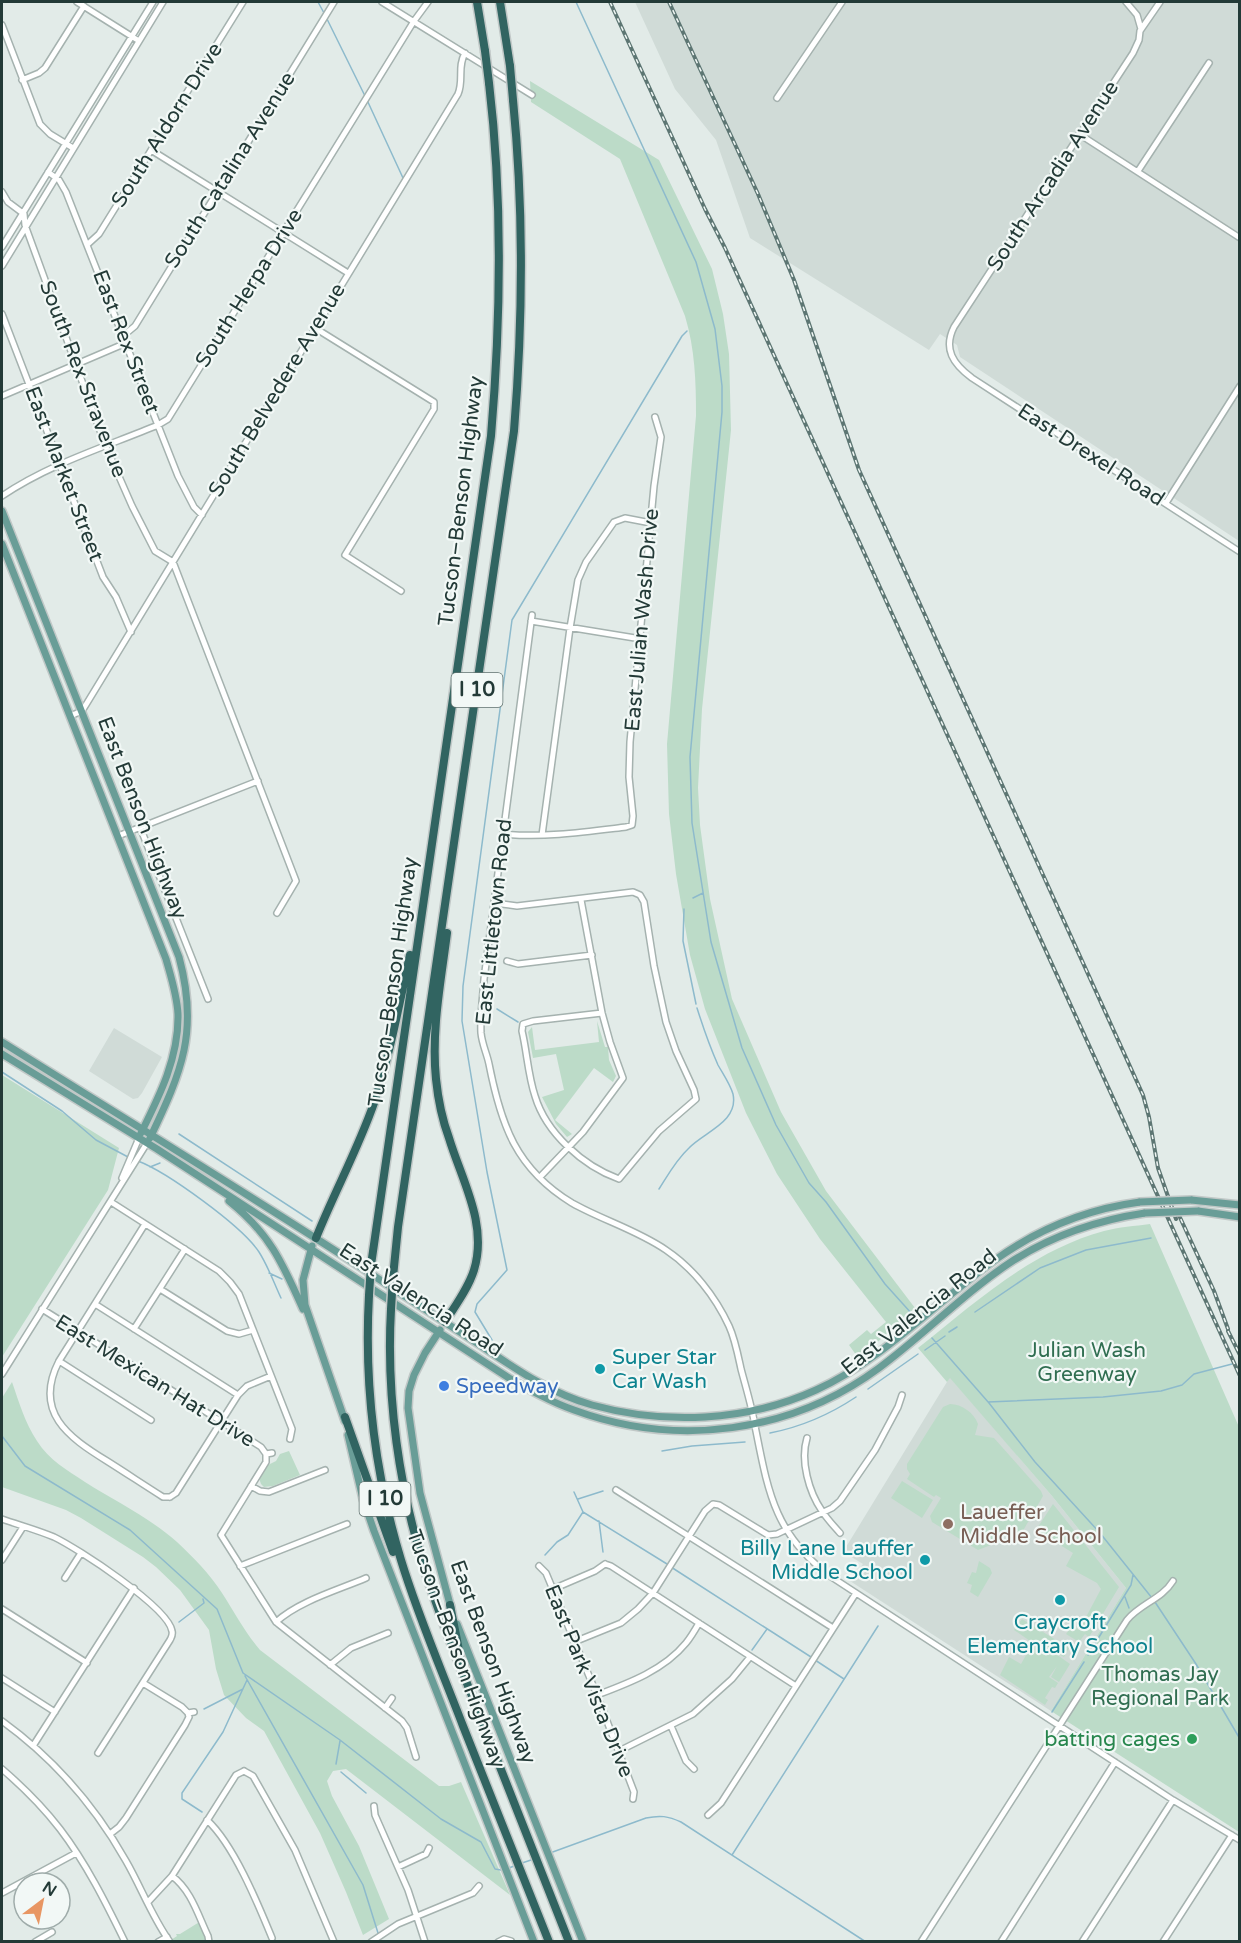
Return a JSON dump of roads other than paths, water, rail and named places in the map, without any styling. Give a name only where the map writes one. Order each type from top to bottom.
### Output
[{"type":"highway","name":"Tucson–Benson Highway","points":[[477,2],[489,83],[497,169],[500,244],[497,367],[486,475],[371,1265],[368,1356],[377,1455],[394,1538],[412,1594],[521,1873]]},
{"type":"highway","name":"Tucson–Benson Highway","points":[[500,2],[510,66],[519,168],[522,239],[519,374],[510,465],[398,1227],[391,1309],[392,1394],[403,1482],[426,1574],[467,1685],[569,1941]]},
{"type":"highway","points":[[445,1322],[470,1280],[478,1246],[476,1215],[443,1119],[435,1062],[436,1017],[467,758]]},
{"type":"highway","points":[[316,1238],[354,1154],[378,1091],[425,887]]},
{"type":"highway","points":[[345,1417],[404,1584],[451,1694]]},
{"type":"highway","points":[[450,1605],[467,1685]]},
{"type":"highway","points":[[521,1873],[542,1941]]},
{"type":"highway","points":[[521,1873],[549,1941]]},
{"type":"main road","name":"East Benson Highway","points":[[2,511],[179,957],[185,981],[188,1026],[181,1063],[147,1143]]},
{"type":"main road","name":"East Benson Highway","points":[[2,544],[166,959],[175,988],[178,1013],[171,1063],[165,1083],[139,1138]]},
{"type":"main road","name":"East Valencia Road","points":[[2,1042],[316,1238],[535,1380],[555,1391],[592,1405],[629,1413],[701,1417],[752,1411],[806,1394],[855,1369],[880,1352],[996,1259],[1033,1236],[1089,1213],[1140,1202],[1191,1200],[1239,1205]]},
{"type":"main road","name":"East Valencia Road","points":[[2,1054],[147,1143],[531,1390],[551,1401],[597,1418],[649,1430],[686,1432],[755,1425],[789,1416],[810,1407],[855,1384],[880,1367],[999,1270],[1037,1247],[1090,1225],[1145,1213],[1198,1211],[1239,1216]]},
{"type":"main road","points":[[204,1180],[248,1216],[272,1244],[284,1265],[345,1417],[361,1490],[374,1532],[534,1941]]},
{"type":"main road","points":[[316,1238],[311,1248],[303,1280],[305,1305],[316,1341]]},
{"type":"main road","name":"East Benson Highway","points":[[445,1322],[425,1353],[409,1391],[408,1408],[420,1493],[450,1605],[583,1941]]},
{"type":"street","points":[[76,2],[139,41]]},
{"type":"street","points":[[2,247],[153,2]]},
{"type":"street","points":[[2,266],[164,2]]},
{"type":"street","name":"South Aldorn Drive","points":[[88,244],[99,234],[243,2]]},
{"type":"street","name":"South Catalina Avenue","points":[[123,336],[135,326],[334,2]]},
{"type":"street","points":[[382,2],[532,95]]},
{"type":"street","name":"South Herpa Drive","points":[[2,496],[59,465],[165,422],[171,416],[414,21],[428,2]]},
{"type":"street","points":[[777,98],[842,2]]},
{"type":"street","points":[[1126,2],[1137,15],[1140,31]]},
{"type":"street","name":"South Arcadia Avenue","points":[[950,351],[949,340],[954,327],[1132,53],[1139,40],[1140,31],[1160,2]]},
{"type":"street","points":[[22,80],[39,73],[47,65],[84,6]]},
{"type":"street","points":[[2,25],[40,124],[50,134],[73,148]]},
{"type":"street","name":"South Belvedere Avenue","points":[[82,711],[458,94],[462,83],[460,65],[465,53]]},
{"type":"street","points":[[1138,171],[1209,63]]},
{"type":"street","points":[[1079,134],[1239,238]]},
{"type":"street","points":[[151,150],[348,273]]},
{"type":"street","name":"East Rex Street","points":[[48,172],[64,188],[180,480],[194,507],[202,515]]},
{"type":"street","points":[[2,192],[8,202],[23,212]]},
{"type":"street","name":"South Rex Stravenue","points":[[23,212],[106,447],[155,551],[173,562]]},
{"type":"street","name":"East Market Street","points":[[2,314],[104,577],[113,591],[131,632]]},
{"type":"street","points":[[315,328],[430,399],[435,405],[345,555],[401,591]]},
{"type":"street","points":[[2,396],[126,343]]},
{"type":"street","name":"East Drexel Road","points":[[950,351],[956,364],[972,378],[1239,552]]},
{"type":"street","points":[[1166,503],[1239,386]]},
{"type":"street","name":"East Julian Wash Drive","points":[[542,835],[632,825],[629,777],[630,742],[661,437],[655,417]]},
{"type":"street","points":[[503,834],[542,835],[570,628],[578,580],[586,562],[614,522],[625,518],[651,523]]},
{"type":"street","points":[[173,562],[296,881],[277,913]]},
{"type":"street","name":"East Littletown Road","points":[[570,628],[532,618],[484,979],[481,1033],[494,1090],[508,1134],[520,1154],[553,1190],[573,1203],[657,1245],[691,1271],[712,1296],[730,1328],[752,1411],[768,1491],[786,1530],[810,1561],[1173,1800],[1239,1840]]},
{"type":"street","points":[[570,628],[641,639]]},
{"type":"street","points":[[70,716],[82,711]]},
{"type":"street","points":[[118,836],[258,780]]},
{"type":"street","name":"East Benson Highway","points":[[140,827],[208,999]]},
{"type":"street","points":[[494,903],[518,906],[633,892],[640,895],[644,902],[666,1022],[696,1099],[658,1131],[620,1179],[583,1160],[555,1133],[546,1120],[535,1096],[522,1031],[523,1024],[533,1021],[602,1013]]},
{"type":"street","points":[[540,1177],[583,1132],[623,1078],[602,1013],[581,900]]},
{"type":"street","points":[[507,962],[518,964],[592,955]]},
{"type":"street","points":[[132,1163],[132,1154],[139,1138]]},
{"type":"street","points":[[2,1374],[111,1202],[132,1163],[139,1157],[147,1143]]},
{"type":"street","points":[[111,1202],[219,1271],[230,1282],[239,1294],[292,1429],[290,1439]]},
{"type":"street","points":[[145,1224],[59,1360],[52,1378],[51,1395],[54,1412],[65,1431],[80,1444],[171,1500],[238,1395],[247,1386],[271,1376]]},
{"type":"street","points":[[134,1329],[185,1249]]},
{"type":"street","points":[[160,1289],[227,1331],[242,1333],[253,1330]]},
{"type":"street","points":[[95,1304],[238,1395]]},
{"type":"street","name":"East Mexican Hat Drive","points":[[42,1309],[261,1447],[269,1454],[250,1486]]},
{"type":"street","points":[[59,1360],[151,1419]]},
{"type":"street","points":[[574,1642],[621,1623],[639,1609],[653,1593],[708,1508],[716,1504],[768,1535],[777,1534],[832,1508],[840,1501],[875,1450],[902,1395]]},
{"type":"street","points":[[807,1438],[805,1446],[807,1476],[822,1512],[840,1533]]},
{"type":"street","points":[[326,1470],[269,1492],[250,1486],[219,1534],[276,1622],[402,1721],[407,1728],[416,1757]]},
{"type":"street","points":[[616,1490],[833,1628]]},
{"type":"street","points":[[2,1520],[57,1538],[134,1588],[157,1608],[175,1633],[98,1753]]},
{"type":"street","points":[[240,1566],[347,1524]]},
{"type":"street","points":[[2,1560],[23,1527]]},
{"type":"street","points":[[65,1578],[81,1554]]},
{"type":"street","points":[[553,1589],[595,1571],[604,1562],[796,1686]]},
{"type":"street","name":"East Park Vista Drive","points":[[538,1566],[546,1574],[553,1589],[597,1695],[634,1792],[633,1799]]},
{"type":"street","points":[[276,1622],[298,1607],[366,1578]]},
{"type":"street","points":[[921,1941],[1127,1620],[1136,1610],[1168,1590],[1173,1581]]},
{"type":"street","points":[[33,1746],[134,1588]]},
{"type":"street","points":[[708,1815],[721,1803],[856,1593]]},
{"type":"street","points":[[2,1609],[87,1663]]},
{"type":"street","points":[[597,1695],[628,1683],[672,1657],[687,1642],[699,1623]]},
{"type":"street","points":[[330,1665],[351,1648],[388,1633]]},
{"type":"street","points":[[619,1750],[693,1714],[732,1679],[750,1657]]},
{"type":"street","points":[[2,1678],[55,1712]]},
{"type":"street","points":[[110,1834],[120,1827],[191,1713],[143,1683]]},
{"type":"street","points":[[385,1708],[392,1698]]},
{"type":"street","points":[[2,1721],[33,1746],[70,1782],[110,1834],[169,1939],[158,1941]]},
{"type":"street","points":[[671,1726],[686,1761],[694,1769]]},
{"type":"street","points":[[1001,1941],[1115,1762]]},
{"type":"street","points":[[148,1902],[172,1876],[236,1775],[244,1771],[246,1764]]},
{"type":"street","points":[[2,1769],[60,1829],[125,1941]]},
{"type":"street","points":[[244,1771],[253,1776],[295,1850],[334,1941]]},
{"type":"street","points":[[1082,1941],[1173,1800]]},
{"type":"street","points":[[374,1806],[375,1815],[398,1867],[425,1941]]},
{"type":"street","points":[[207,1820],[218,1830],[233,1855],[272,1938]]},
{"type":"street","points":[[1163,1941],[1232,1835]]},
{"type":"street","points":[[398,1867],[426,1854],[429,1848]]},
{"type":"street","points":[[2,1893],[76,1853]]},
{"type":"street","points":[[172,1876],[187,1890],[209,1941]]},
{"type":"street","points":[[371,1941],[398,1924],[472,1893],[478,1886]]},
{"type":"street","points":[[35,1941],[52,1932]]},
{"type":"street","points":[[498,1941],[504,1939],[511,1941]]},
{"type":"waterway","points":[[318,2],[324,13]]},
{"type":"waterway","points":[[576,2],[696,262],[715,329],[722,386],[722,412],[690,757],[692,823],[711,942],[742,1048],[776,1125],[809,1183],[826,1202],[885,1284],[912,1314]]},
{"type":"waterway","points":[[326,17],[365,96]]},
{"type":"waterway","points":[[367,100],[403,178]]},
{"type":"waterway","points":[[492,1340],[475,1312],[477,1304],[507,1270],[487,1172],[462,1021],[463,986],[512,620],[687,331]]},
{"type":"waterway","points":[[693,898],[703,893]]},
{"type":"waterway","points":[[684,909],[683,941],[696,1004]]},
{"type":"waterway","points":[[659,1189],[672,1168],[689,1148],[726,1119],[733,1104],[732,1090],[715,1058],[697,1008]]},
{"type":"waterway","points":[[497,1009],[518,1022]]},
{"type":"waterway","points":[[2,1072],[62,1111],[96,1140],[128,1157]]},
{"type":"waterway","points":[[179,1134],[312,1221]]},
{"type":"waterway","points":[[138,1161],[185,1188],[237,1228],[259,1252],[281,1298]]},
{"type":"waterway","points":[[150,1167],[160,1163]]},
{"type":"waterway","points":[[975,1312],[1040,1268],[1086,1250],[1151,1238]]},
{"type":"waterway","points":[[269,1273],[282,1279]]},
{"type":"waterway","points":[[949,1332],[957,1327]]},
{"type":"waterway","points":[[925,1350],[945,1336]]},
{"type":"waterway","points":[[932,1338],[989,1403],[1035,1462],[1100,1533],[1152,1598]]},
{"type":"waterway","points":[[868,1389],[918,1354]]},
{"type":"waterway","points":[[988,1402],[1103,1397],[1161,1391],[1182,1385],[1194,1374],[1232,1364]]},
{"type":"waterway","points":[[770,1433],[814,1420],[856,1397]]},
{"type":"waterway","points":[[2,1436],[25,1466],[130,1530],[217,1609],[243,1673],[340,1740],[441,1819],[481,1842],[495,1869],[501,1870]]},
{"type":"waterway","points":[[662,1451],[745,1442]]},
{"type":"waterway","points":[[578,1499],[603,1491]]},
{"type":"waterway","points":[[545,1555],[557,1542],[568,1535],[583,1512],[574,1492]]},
{"type":"waterway","points":[[583,1512],[667,1564]]},
{"type":"waterway","points":[[599,1521],[603,1552]]},
{"type":"waterway","points":[[671,1567],[811,1657]]},
{"type":"waterway","points":[[1088,1655],[1131,1585],[1133,1575]]},
{"type":"waterway","points":[[1125,1597],[1129,1608]]},
{"type":"waterway","points":[[179,1622],[204,1603],[203,1599]]},
{"type":"waterway","points":[[1155,1602],[1196,1664],[1240,1739]]},
{"type":"waterway","points":[[732,1855],[878,1626]]},
{"type":"waterway","points":[[752,1650],[767,1629]]},
{"type":"waterway","points":[[815,1660],[844,1679]]},
{"type":"waterway","points":[[1052,1712],[1084,1662]]},
{"type":"waterway","points":[[245,1676],[363,1885],[378,1933]]},
{"type":"waterway","points":[[202,1812],[182,1799],[182,1793],[223,1732],[247,1680]]},
{"type":"waterway","points":[[204,1709],[243,1689]]},
{"type":"waterway","points":[[336,1764],[340,1741]]},
{"type":"waterway","points":[[341,1772],[366,1793]]},
{"type":"waterway","points":[[550,1853],[646,1818],[660,1816],[672,1818],[866,1942]]},
{"type":"waterway","points":[[522,1863],[531,1860]]},
{"type":"waterway","points":[[509,1868],[514,1866]]},
{"type":"railway","points":[[610,2],[725,248],[1240,1376]]},
{"type":"railway","points":[[669,2],[758,194],[794,280],[859,470],[1143,1095],[1158,1168],[1176,1219]]},
{"type":"railway","points":[[1177,1211],[1214,1291],[1228,1329]]},
{"type":"railway","points":[[1228,1331],[1240,1355]]},
{"type":"place","name":"Super Star Car Wash","points":[[600,1369]]},
{"type":"place","name":"Speedway","points":[[444,1386]]},
{"type":"place","name":"Laueffer Middle School","points":[[948,1524]]},
{"type":"place","name":"Billy Lane Lauffer Middle School","points":[[925,1560]]},
{"type":"place","name":"Craycroft Elementary School","points":[[1060,1600]]},
{"type":"place","name":"batting cages","points":[[1192,1739]]},
{"type":"park label","name":"Julian Wash Greenway","points":[[1087,1362]]},
{"type":"park label","name":"Thomas Jay Regional Park","points":[[1160,1686]]}]
